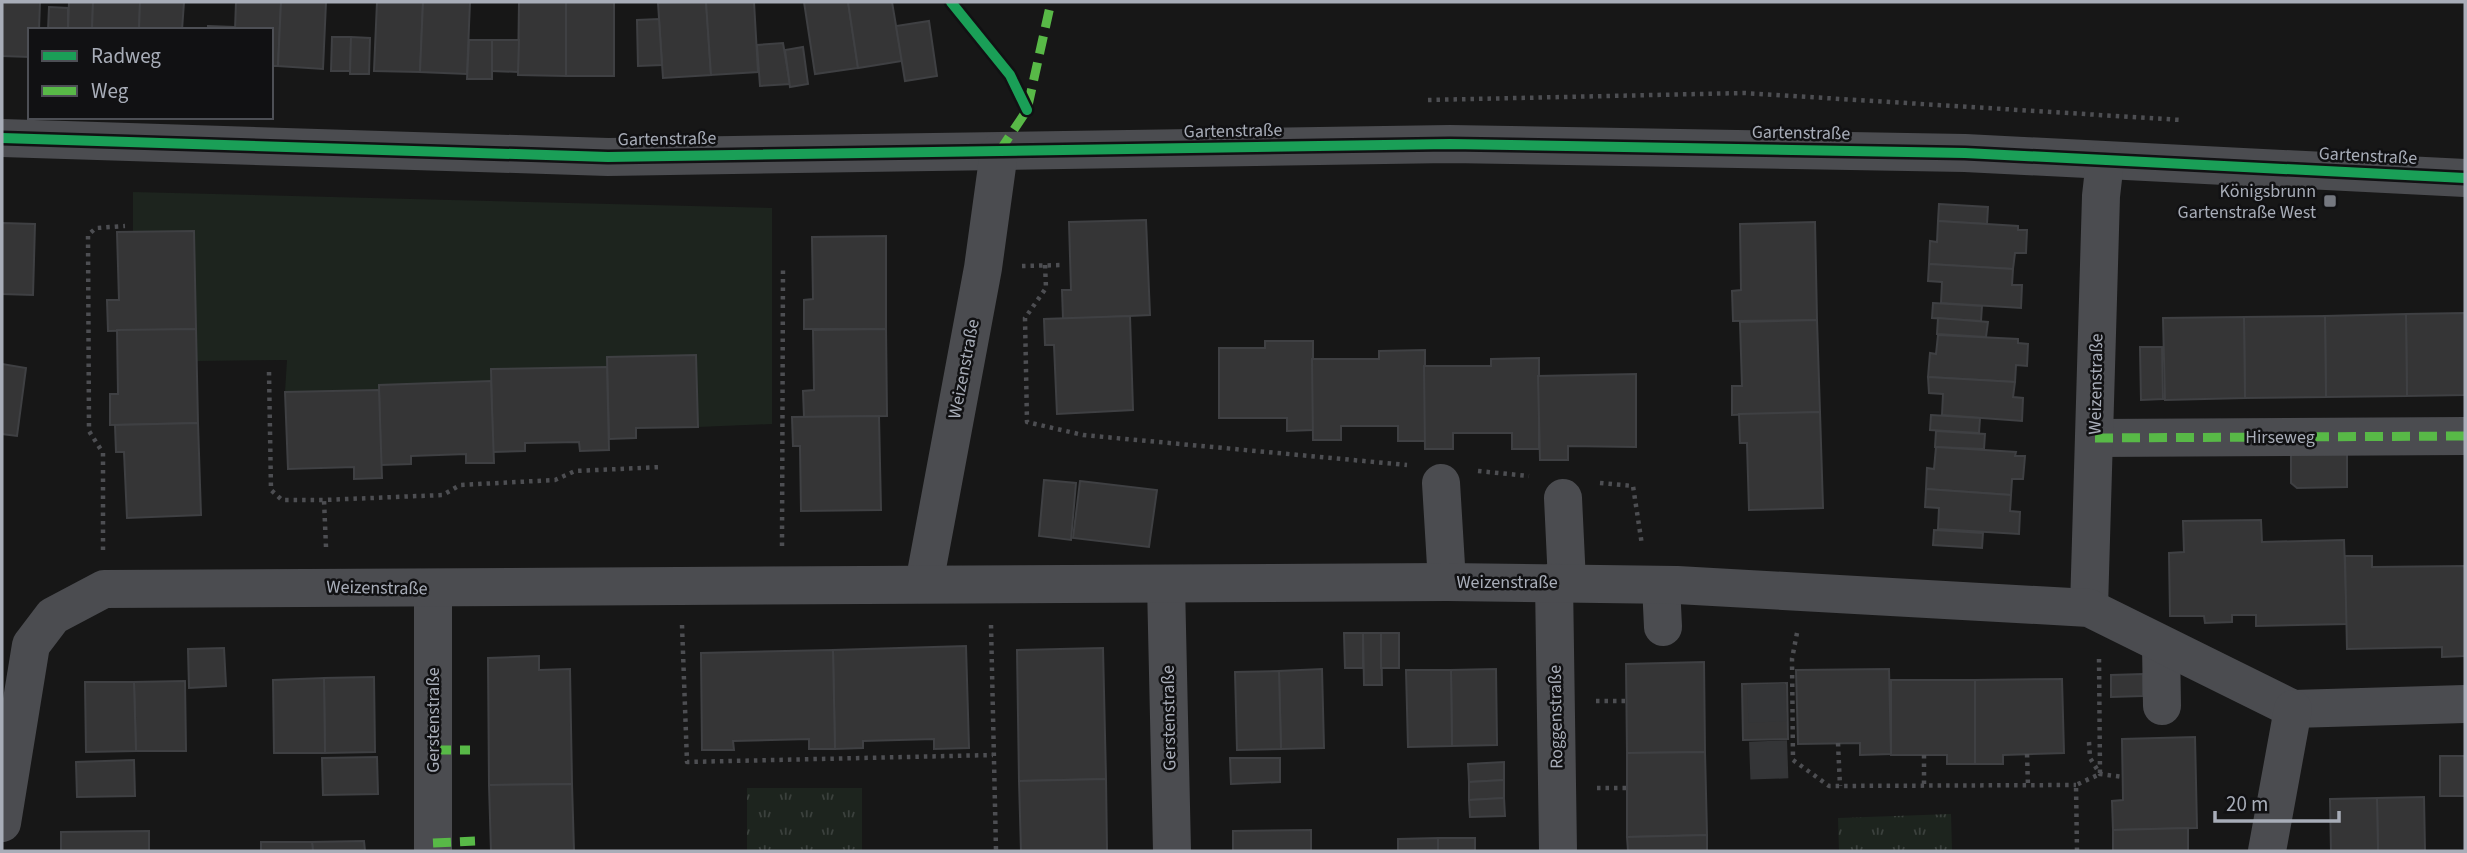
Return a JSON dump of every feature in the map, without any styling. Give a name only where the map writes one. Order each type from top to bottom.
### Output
[{"type":"street","name":"Gartenstraße","points":[[2,138],[608,157],[1450,144],[1965,153],[2465,178]]},
{"type":"street","name":"Weizenstraße","points":[[924,584],[983,268],[999,152]]},
{"type":"street","name":"Weizenstraße","points":[[2094,611],[2095,438],[2101,196],[2105,161]]},
{"type":"street","name":"Hirseweg","points":[[2095,438],[2465,436]]},
{"type":"street","points":[[1440,473],[1447,582]]},
{"type":"street","name":"Roggenstraße","points":[[1549,487],[1560,582],[1558,851]]},
{"type":"street","name":"Weizenstraße","points":[[2,823],[31,645],[53,616],[104,589],[1447,582],[1655,584],[2094,611],[2293,709],[2465,704]]},
{"type":"street","name":"Gerstenstraße","points":[[1166,584],[1172,851]]},
{"type":"street","points":[[1655,584],[1663,626]]},
{"type":"street","name":"Gerstenstraße","points":[[432,588],[433,851]]},
{"type":"street","points":[[2161,645],[2162,706]]},
{"type":"street","points":[[2267,851],[2293,709]]},
{"type":"path","points":[[104,589],[103,453],[89,431],[88,235],[96,228],[125,226]]},
{"type":"path","points":[[1045,265],[1046,288],[1025,318],[1027,422],[1083,435],[1549,487]]},
{"type":"path","points":[[782,586],[783,267]]},
{"type":"path","points":[[269,372],[271,490],[282,500],[443,495],[460,485],[555,480],[575,471],[662,467]]},
{"type":"path","points":[[1598,482],[1633,486],[1655,584]]},
{"type":"path","points":[[324,500],[326,587]]},
{"type":"path","points":[[990,584],[996,851]]},
{"type":"path","points":[[681,587],[687,762],[993,755]]},
{"type":"path","points":[[1805,594],[1792,659],[1793,760],[1829,786],[2076,785],[2100,774],[2123,777]]},
{"type":"path","points":[[2094,611],[2100,774]]},
{"type":"path","points":[[1584,700],[1627,701]]},
{"type":"path","points":[[2090,742],[2090,758],[2100,774]]},
{"type":"path","points":[[1838,743],[1839,786]]},
{"type":"path","points":[[2027,754],[2028,786]]},
{"type":"path","points":[[1924,755],[1924,786]]},
{"type":"path","points":[[2076,785],[2077,851]]},
{"type":"path","points":[[1585,788],[1627,788]]},
{"type":"green space","points":[[133,192],[772,208],[772,424],[698,427],[696,355],[607,357],[607,367],[491,369],[491,381],[379,390],[285,392],[287,360],[197,361],[194,231],[133,232]]},
{"type":"green space","points":[[747,788],[862,788],[862,851],[747,851]]},
{"type":"green space","points":[[1951,814],[1952,851],[1839,851],[1838,818]]},
{"type":"building","points":[[2,2],[40,2],[39,28],[28,28],[28,57],[2,56]]},
{"type":"building","points":[[69,2],[93,2],[92,28],[68,28]]},
{"type":"building","points":[[93,2],[140,2],[139,28],[92,28]]},
{"type":"building","points":[[140,2],[184,2],[182,28],[139,28]]},
{"type":"building","points":[[236,2],[281,2],[278,66],[273,66],[273,28],[235,28]]},
{"type":"building","points":[[281,2],[326,2],[323,69],[278,66]]},
{"type":"building","points":[[377,2],[423,2],[420,72],[374,71]]},
{"type":"building","points":[[423,2],[470,2],[467,74],[420,72]]},
{"type":"building","points":[[519,2],[566,2],[566,76],[518,75]]},
{"type":"building","points":[[566,2],[614,2],[614,76],[566,76]]},
{"type":"building","points":[[706,2],[711,75],[663,78],[658,3]]},
{"type":"building","points":[[706,2],[754,2],[758,72],[711,75]]},
{"type":"building","points":[[804,2],[848,2],[858,68],[815,74]]},
{"type":"building","points":[[848,2],[892,2],[902,61],[858,68]]},
{"type":"building","points":[[49,7],[68,8],[68,28],[48,28]]},
{"type":"building","points":[[659,19],[662,65],[638,66],[637,20]]},
{"type":"building","points":[[929,21],[937,76],[905,81],[896,26]]},
{"type":"building","points":[[208,26],[234,27],[234,28]]},
{"type":"building","points":[[332,37],[351,37],[350,71],[331,71]]},
{"type":"building","points":[[351,37],[370,38],[369,74],[350,74]]},
{"type":"building","points":[[469,40],[492,40],[492,79],[467,79]]},
{"type":"building","points":[[492,40],[519,40],[518,72],[492,71]]},
{"type":"building","points":[[783,43],[790,84],[760,86],[757,45]]},
{"type":"building","points":[[803,47],[808,84],[790,87],[785,50]]},
{"type":"building","points":[[1939,204],[1988,207],[1987,224],[1938,221]]},
{"type":"building","points":[[1146,220],[1150,315],[1063,319],[1062,290],[1071,290],[1069,222]]},
{"type":"building","points":[[1938,221],[2018,226],[2018,230],[2027,230],[2026,253],[2015,253],[2013,269],[1929,264],[1930,241],[1937,242]]},
{"type":"building","points":[[1815,222],[1817,320],[1733,321],[1732,291],[1741,290],[1740,224]]},
{"type":"building","points":[[2,223],[35,224],[33,295],[2,294]]},
{"type":"building","points":[[194,231],[196,329],[108,331],[107,300],[119,300],[117,232]]},
{"type":"building","points":[[886,236],[886,329],[804,329],[804,300],[813,299],[812,237]]},
{"type":"building","points":[[1929,264],[2013,269],[2012,285],[2022,285],[2021,308],[1941,303],[1942,282],[1928,281]]},
{"type":"building","points":[[1933,303],[1982,306],[1981,321],[1932,318]]},
{"type":"building","points":[[2465,313],[2465,395],[2407,396],[2406,314]]},
{"type":"building","points":[[2406,314],[2407,396],[2326,397],[2325,316]]},
{"type":"building","points":[[1130,316],[1133,410],[1057,414],[1054,345],[1045,345],[1044,319]]},
{"type":"building","points":[[2325,316],[2326,397],[2245,398],[2244,317]]},
{"type":"building","points":[[2244,317],[2245,398],[2165,400],[2163,318]]},
{"type":"building","points":[[1938,318],[1988,322],[1986,337],[1937,334]]},
{"type":"building","points":[[1817,320],[1820,412],[1732,415],[1732,386],[1742,386],[1740,322]]},
{"type":"building","points":[[196,329],[198,423],[110,425],[110,394],[118,394],[117,330]]},
{"type":"building","points":[[886,329],[887,416],[804,417],[803,391],[814,390],[813,330]]},
{"type":"building","points":[[1938,335],[2018,339],[2018,343],[2028,344],[2027,366],[2016,365],[2015,382],[1928,377],[1930,353],[1936,354]]},
{"type":"building","points":[[1265,341],[1313,341],[1313,430],[1287,431],[1287,418],[1219,418],[1219,348],[1265,348]]},
{"type":"building","points":[[2140,347],[2162,347],[2163,399],[2141,400]]},
{"type":"building","points":[[1425,350],[1425,441],[1398,441],[1398,426],[1341,426],[1341,440],[1313,440],[1312,359],[1379,359],[1379,351]]},
{"type":"building","points":[[696,355],[698,427],[636,428],[636,438],[609,439],[607,357]]},
{"type":"building","points":[[1539,358],[1539,449],[1512,449],[1512,433],[1453,433],[1453,449],[1425,449],[1424,366],[1491,366],[1491,359]]},
{"type":"building","points":[[2,364],[26,368],[17,436],[2,434]]},
{"type":"building","points":[[607,367],[609,450],[580,451],[579,442],[525,443],[525,451],[493,452],[491,369]]},
{"type":"building","points":[[1636,374],[1636,447],[1568,446],[1568,460],[1540,460],[1538,376]]},
{"type":"building","points":[[1928,377],[2015,382],[2013,397],[2023,398],[2022,421],[1942,415],[1943,394],[1929,393]]},
{"type":"building","points":[[491,381],[494,463],[466,463],[466,454],[411,456],[411,464],[381,465],[379,385]]},
{"type":"building","points":[[379,390],[382,478],[354,479],[354,467],[288,469],[285,392]]},
{"type":"building","points":[[1820,412],[1823,508],[1749,510],[1747,443],[1740,443],[1739,414]]},
{"type":"building","points":[[1931,415],[1980,418],[1979,433],[1930,430]]},
{"type":"building","points":[[879,416],[881,510],[801,511],[800,446],[793,446],[792,417]]},
{"type":"building","points":[[198,423],[201,515],[127,518],[124,452],[116,452],[115,425]]},
{"type":"building","points":[[1936,431],[1985,434],[1984,449],[1935,447]]},
{"type":"building","points":[[1936,447],[2016,452],[2015,456],[2025,456],[2023,479],[2012,479],[2011,495],[1926,489],[1927,468],[1934,469]]},
{"type":"building","points":[[2291,454],[2347,454],[2347,487],[2297,488],[2291,483]]},
{"type":"building","points":[[1044,480],[1076,483],[1071,540],[1039,536]]},
{"type":"building","points":[[1080,481],[1157,490],[1149,547],[1073,538]]},
{"type":"building","points":[[1926,489],[2011,495],[2010,511],[2020,512],[2019,534],[1938,529],[1939,508],[1925,507]]},
{"type":"building","points":[[2261,520],[2262,542],[2344,540],[2347,624],[2256,626],[2256,615],[2232,615],[2232,622],[2205,623],[2204,616],[2170,616],[2169,553],[2184,552],[2183,521]]},
{"type":"building","points":[[1934,530],[1983,533],[1982,548],[1933,545]]},
{"type":"building","points":[[2345,556],[2372,556],[2372,567],[2465,566],[2465,656],[2442,657],[2442,647],[2347,649]]},
{"type":"building","points":[[1344,633],[1363,633],[1363,668],[1345,668]]},
{"type":"building","points":[[1363,633],[1381,633],[1382,685],[1364,685]]},
{"type":"building","points":[[1381,633],[1399,633],[1399,668],[1381,668]]},
{"type":"building","points":[[966,646],[969,748],[934,749],[934,739],[863,741],[863,748],[835,749],[833,650]]},
{"type":"building","points":[[224,648],[226,686],[189,688],[188,649]]},
{"type":"building","points":[[1103,648],[1106,779],[1019,781],[1017,650]]},
{"type":"building","points":[[833,650],[835,749],[809,749],[809,739],[733,741],[734,750],[702,750],[701,653]]},
{"type":"building","points":[[539,656],[539,670],[570,669],[572,784],[489,785],[488,658]]},
{"type":"building","points":[[1704,662],[1705,752],[1627,753],[1626,664]]},
{"type":"building","points":[[1322,669],[1324,748],[1281,749],[1279,671]]},
{"type":"building","points":[[1496,669],[1497,745],[1452,746],[1451,670]]},
{"type":"building","points":[[1889,669],[1891,754],[1860,755],[1860,743],[1798,744],[1796,670]]},
{"type":"building","points":[[1406,670],[1451,670],[1452,746],[1408,747]]},
{"type":"building","points":[[1279,671],[1281,749],[1237,750],[1235,672]]},
{"type":"building","points":[[2143,674],[2143,696],[2111,697],[2111,675]]},
{"type":"building","points":[[374,677],[375,752],[325,753],[324,678]]},
{"type":"building","points":[[324,678],[325,753],[274,753],[273,680]]},
{"type":"building","points":[[2062,679],[2064,753],[2003,755],[2003,764],[1975,764],[1975,680]]},
{"type":"building","points":[[1891,680],[1975,680],[1975,764],[1947,764],[1947,755],[1891,755]]},
{"type":"building","points":[[185,681],[186,751],[136,751],[134,682]]},
{"type":"building","points":[[85,682],[134,682],[136,751],[86,752]]},
{"type":"building","points":[[1787,683],[1788,739],[1743,740],[1742,684]]},
{"type":"building","points":[[2195,737],[2197,828],[2113,830],[2112,801],[2123,800],[2122,739]]},
{"type":"building","points":[[1705,752],[1707,835],[1627,837],[1627,753]]},
{"type":"building","points":[[2440,756],[2465,756],[2465,796],[2440,796]]},
{"type":"building","points":[[377,757],[378,794],[323,795],[322,758]]},
{"type":"building","points":[[1230,758],[1280,758],[1280,782],[1231,784]]},
{"type":"building","points":[[134,760],[135,796],[77,797],[76,762]]},
{"type":"building","points":[[1504,762],[1504,780],[1469,782],[1468,764]]},
{"type":"building","points":[[1106,779],[1107,851],[1021,851],[1019,781]]},
{"type":"building","points":[[1504,780],[1504,798],[1469,800],[1469,782]]},
{"type":"building","points":[[572,784],[574,851],[491,851],[489,785]]},
{"type":"building","points":[[2424,797],[2425,851],[2378,851],[2377,798]]},
{"type":"building","points":[[1504,798],[1505,816],[1470,817],[1469,800]]},
{"type":"building","points":[[2377,798],[2378,851],[2331,851],[2330,799]]},
{"type":"building","points":[[2188,828],[2188,851],[2113,851],[2113,830]]},
{"type":"building","points":[[1311,830],[1311,851],[1233,851],[1233,831]]},
{"type":"building","points":[[149,831],[149,851],[61,851],[61,832]]},
{"type":"building","points":[[1707,835],[1707,851],[1628,851],[1627,837]]},
{"type":"building","points":[[1438,838],[1475,838],[1475,851],[1438,851]]},
{"type":"building","points":[[1438,838],[1438,851],[1398,851],[1398,839]]},
{"type":"building","points":[[364,841],[365,851],[313,851],[312,842]]},
{"type":"building","points":[[261,842],[312,842],[313,851],[261,851]]},
{"type":"tunnel","points":[[1766,684],[1770,796]]},
{"type":"marked path","points":[[999,152],[1027,110],[1051,2]]},
{"type":"marked path","points":[[2095,438],[2465,436]]},
{"type":"marked path","points":[[433,750],[470,750]]},
{"type":"marked path","points":[[433,843],[475,841]]},
{"type":"cycle path","points":[[951,2],[1010,75],[1027,110]]},
{"type":"cycle path","points":[[2,138],[608,157],[1450,144],[1965,153],[2465,178]]},
{"type":"place","name":"Königsbrunn Gartenstraße West","points":[[2330,201]]}]
